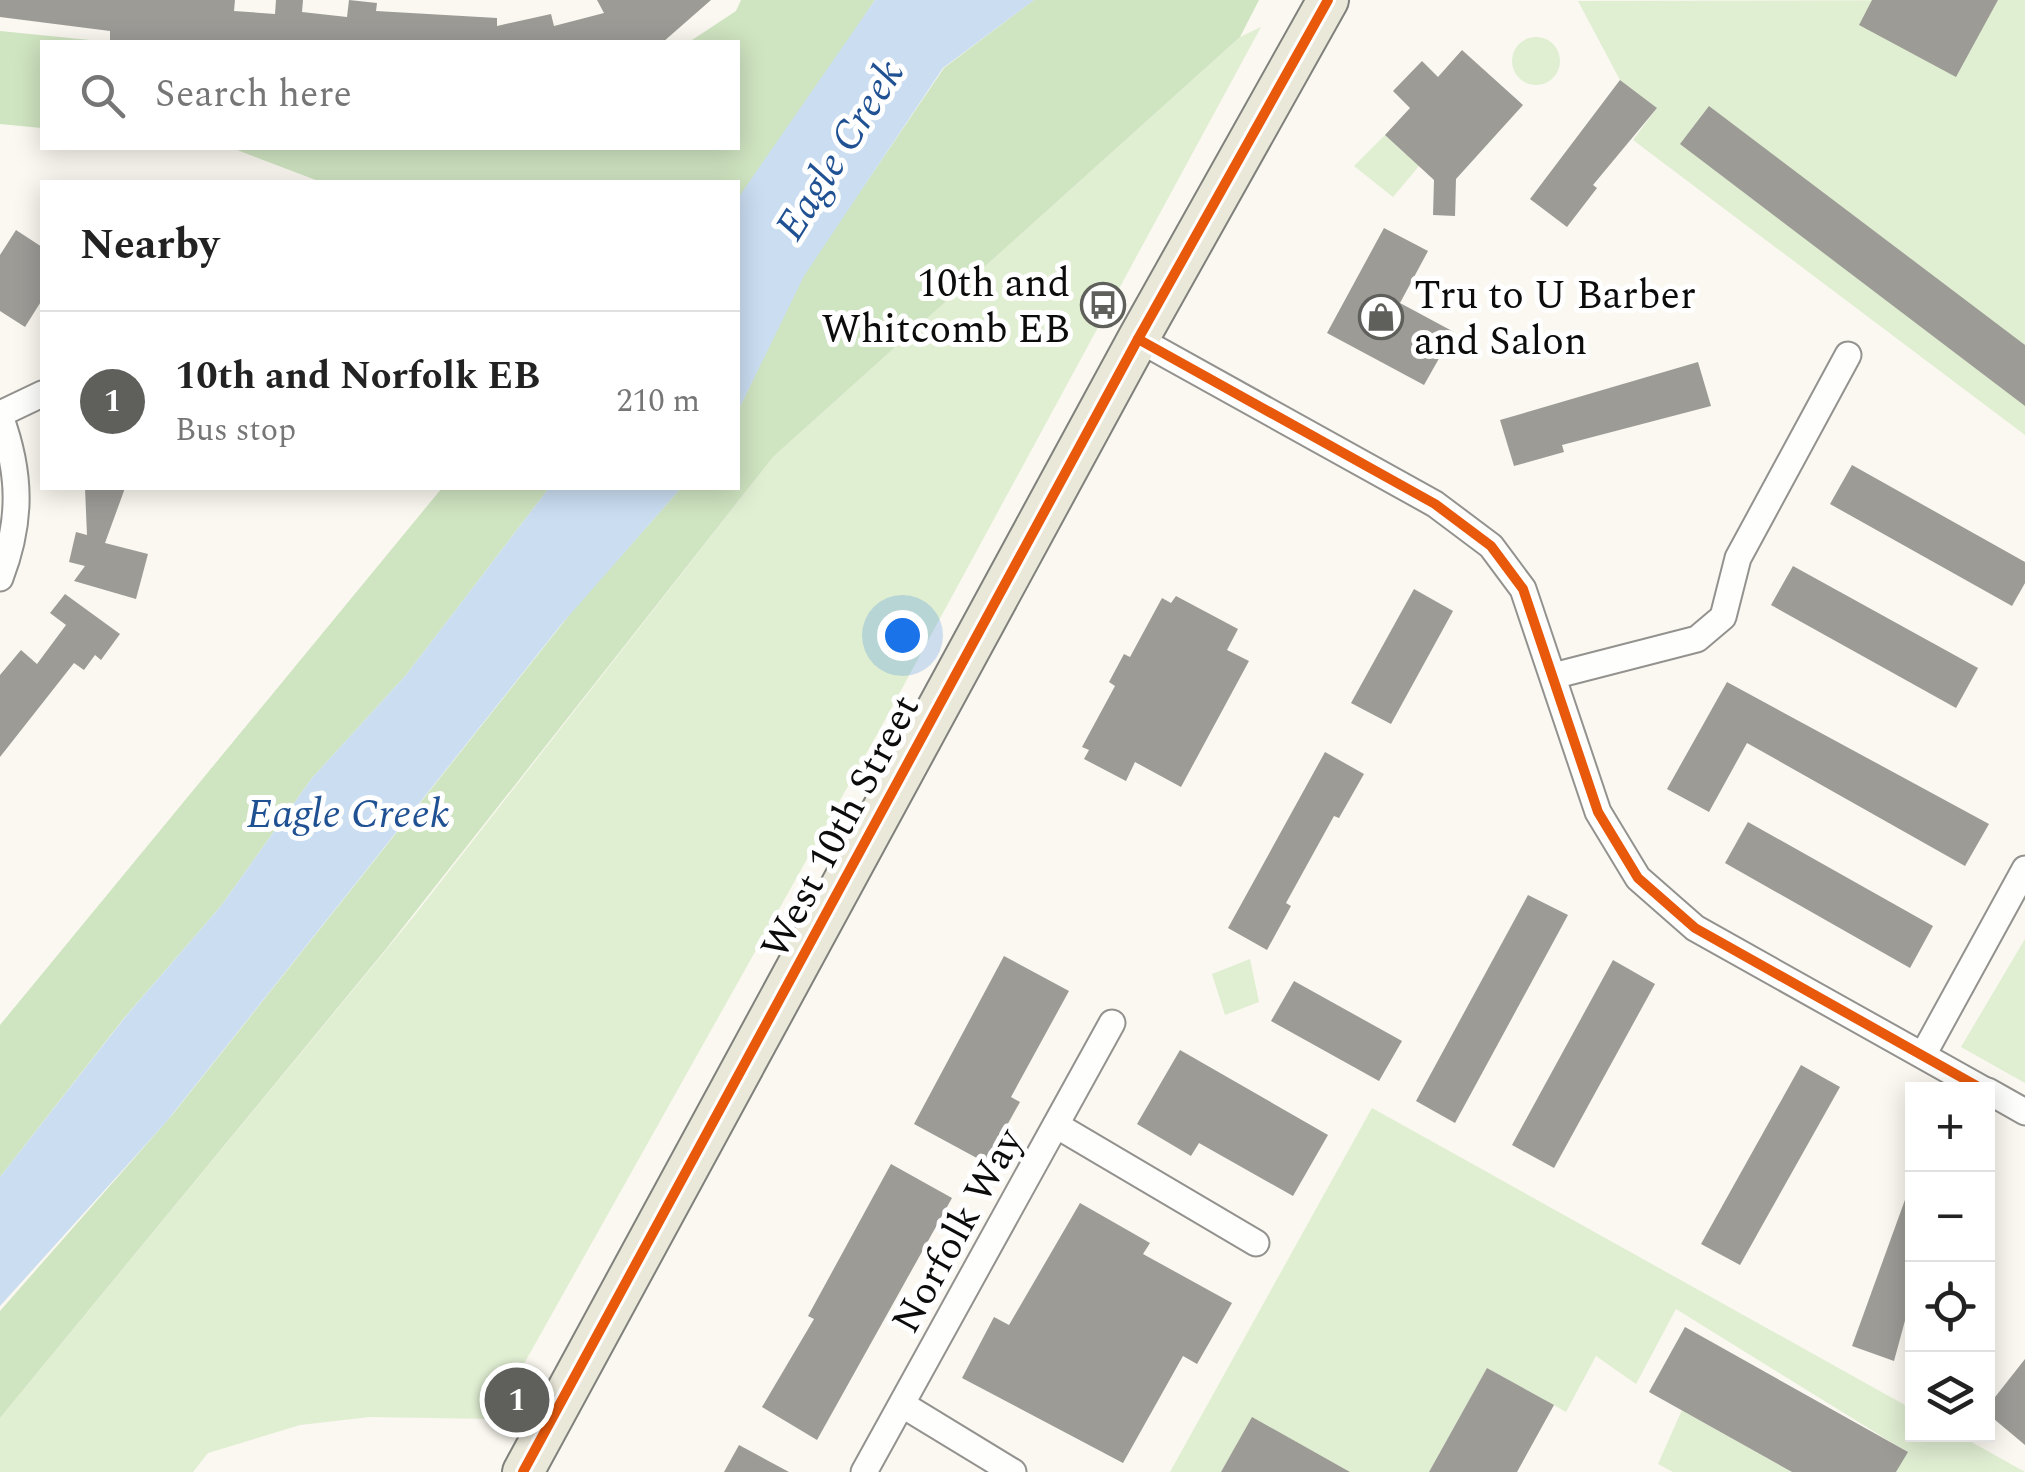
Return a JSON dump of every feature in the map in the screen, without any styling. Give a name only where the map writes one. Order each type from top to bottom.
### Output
[{"type":"main road","name":"West 10th Street","points":[[523,1472],[1138,339],[1328,0]]},
{"type":"street","points":[[1138,339],[1470,528],[1491,546],[1523,590],[1603,824],[1622,857],[1656,897],[1708,935],[1971,1082]]},
{"type":"street","points":[[1554,676],[1698,639],[1713,629],[1723,616],[1738,558],[1848,355]]},
{"type":"street","points":[[0,578],[18,510],[12,447],[0,415],[40,395]]},
{"type":"street","points":[[1922,1055],[2025,869]]},
{"type":"street","name":"Norfolk Way","points":[[864,1472],[1112,1023]]},
{"type":"street","points":[[1995,1095],[2025,1112]]},
{"type":"street","points":[[1056,1125],[1256,1243]]},
{"type":"street","points":[[902,1405],[1013,1472]]},
{"type":"green space","points":[[741,0],[875,0],[740,200],[740,180],[316,180],[237,150],[740,150],[740,40],[692,40],[736,11]]},
{"type":"green space","points":[[1034,0],[1259,0],[1240,37],[773,457],[386,949],[0,1418],[0,1311],[173,1114],[571,613],[679,490],[740,490],[740,407],[803,276],[944,68]]},
{"type":"green space","points":[[2025,0],[2025,435],[1633,140],[1657,108],[1620,80],[1578,1]]},
{"type":"green space","points":[[1261,27],[880,729],[493,1419],[370,1417],[300,1425],[208,1453],[193,1472],[0,1472],[0,1418],[414,916],[773,457],[1240,37]]},
{"type":"green space","points":[[0,31],[90,40],[40,40],[40,128],[0,124]]},
{"type":"green space","points":[[1536,37],[1553,44],[1560,61],[1553,78],[1536,85],[1519,78],[1512,61],[1519,44]]},
{"type":"green space","points":[[1385,135],[1419,166],[1393,197],[1354,166]]},
{"type":"green space","points":[[440,490],[547,490],[406,675],[312,778],[221,906],[124,1018],[0,1177],[0,1025]]},
{"type":"green space","points":[[2025,939],[2025,1083],[1961,1047]]},
{"type":"green space","points":[[1250,959],[1259,1002],[1225,1015],[1212,974]]},
{"type":"green space","points":[[1372,1108],[1905,1405],[1905,1442],[1971,1442],[2025,1472],[1896,1472],[1907,1452],[1676,1309],[1636,1384],[1596,1356],[1566,1412],[1487,1368],[1429,1472],[1350,1472],[1252,1418],[1221,1472],[1170,1472]]},
{"type":"green space","points":[[1682,1410],[1792,1472],[1673,1472],[1658,1464]]},
{"type":"water","name":"Eagle Creek","points":[[875,0],[1034,0],[943,68],[804,276],[740,407],[740,195]]},
{"type":"water","name":"Eagle Creek","points":[[547,490],[679,490],[560,626],[167,1121],[0,1306],[0,1177],[126,1016],[221,906],[312,778],[406,675]]},
{"type":"building","points":[[0,0],[235,0],[234,11],[275,14],[276,0],[303,0],[302,12],[347,17],[349,0],[377,3],[376,11],[497,18],[497,26],[551,14],[554,26],[604,13],[597,0],[711,0],[665,40],[110,40],[110,31],[0,17]]},
{"type":"building","points":[[1872,0],[1998,0],[1956,77],[1859,25]]},
{"type":"building","points":[[1462,50],[1523,105],[1456,179],[1455,216],[1433,215],[1434,180],[1385,135],[1410,108],[1393,91],[1422,61],[1438,77]]},
{"type":"building","points":[[1620,80],[1657,108],[1593,185],[1597,188],[1567,227],[1530,199]]},
{"type":"building","points":[[1709,106],[2025,345],[2025,406],[1680,144]]},
{"type":"building","name":"Tru to U Barber and Salon","points":[[1384,228],[1428,251],[1400,303],[1454,332],[1424,385],[1327,333]]},
{"type":"building","points":[[16,230],[40,246],[40,303],[25,327],[0,311],[0,255]]},
{"type":"building","points":[[1698,362],[1711,406],[1562,445],[1564,452],[1514,466],[1500,420]]},
{"type":"building","points":[[1852,465],[2025,562],[2025,583],[2012,606],[1830,504]]},
{"type":"building","points":[[85,490],[124,490],[105,543],[148,554],[136,599],[74,581],[85,566],[69,562],[76,532],[87,535]]},
{"type":"building","points":[[1793,566],[1978,668],[1956,708],[1771,605]]},
{"type":"building","points":[[1414,589],[1453,611],[1391,724],[1351,703]]},
{"type":"building","points":[[65,594],[120,634],[101,660],[95,655],[84,670],[74,663],[0,757],[0,675],[21,650],[37,664],[66,625],[50,613]]},
{"type":"building","points":[[1176,596],[1238,629],[1227,650],[1249,661],[1181,787],[1135,762],[1126,781],[1084,759],[1089,750],[1082,747],[1115,686],[1109,682],[1124,654],[1130,657],[1162,598],[1171,603]]},
{"type":"building","points":[[1727,682],[1989,824],[1965,866],[1747,743],[1709,812],[1667,789]]},
{"type":"building","points":[[1325,752],[1364,774],[1339,818],[1334,816],[1286,903],[1291,906],[1267,950],[1228,928]]},
{"type":"building","points":[[1748,822],[1933,926],[1910,968],[1725,863]]},
{"type":"building","points":[[1528,895],[1568,915],[1455,1123],[1416,1101]]},
{"type":"building","points":[[1004,956],[1069,991],[1011,1097],[1020,1102],[986,1163],[914,1124]]},
{"type":"building","points":[[1613,960],[1655,984],[1554,1168],[1512,1145]]},
{"type":"building","points":[[1294,981],[1402,1041],[1379,1081],[1271,1021]]},
{"type":"building","points":[[1180,1050],[1328,1135],[1293,1196],[1199,1143],[1191,1156],[1137,1124]]},
{"type":"building","points":[[1801,1065],[1840,1087],[1740,1265],[1701,1244]]},
{"type":"building","points":[[891,1164],[952,1198],[817,1440],[762,1407],[814,1319],[808,1316]]},
{"type":"building","points":[[1905,1200],[1905,1321],[1894,1361],[1852,1346]]},
{"type":"building","points":[[1080,1203],[1150,1243],[1143,1254],[1232,1303],[1197,1364],[1183,1356],[1123,1463],[962,1378],[994,1317],[1009,1325]]},
{"type":"building","points":[[1685,1327],[1908,1452],[1896,1472],[1792,1472],[1649,1392]]},
{"type":"building","points":[[2025,1359],[2025,1445],[1995,1420],[1995,1397]]},
{"type":"building","points":[[1487,1368],[1554,1405],[1517,1472],[1429,1472]]},
{"type":"building","points":[[1252,1417],[1350,1472],[1221,1472]]},
{"type":"building","points":[[739,1445],[789,1472],[724,1472]]},
{"type":"cycle path","points":[[523,1472],[1138,339],[1328,0]]},
{"type":"cycle path","points":[[1138,339],[1435,504],[1491,546],[1523,589],[1598,812],[1638,878],[1695,928],[1970,1082]]},
{"type":"place","name":"10th and Whitcomb EB","points":[[1103,305]]},
{"type":"place","name":"Tru to U Barber and Salon","points":[[1381,317]]},
{"type":"place","name":"10th and Norfolk EB","points":[[517,1400]]}]
